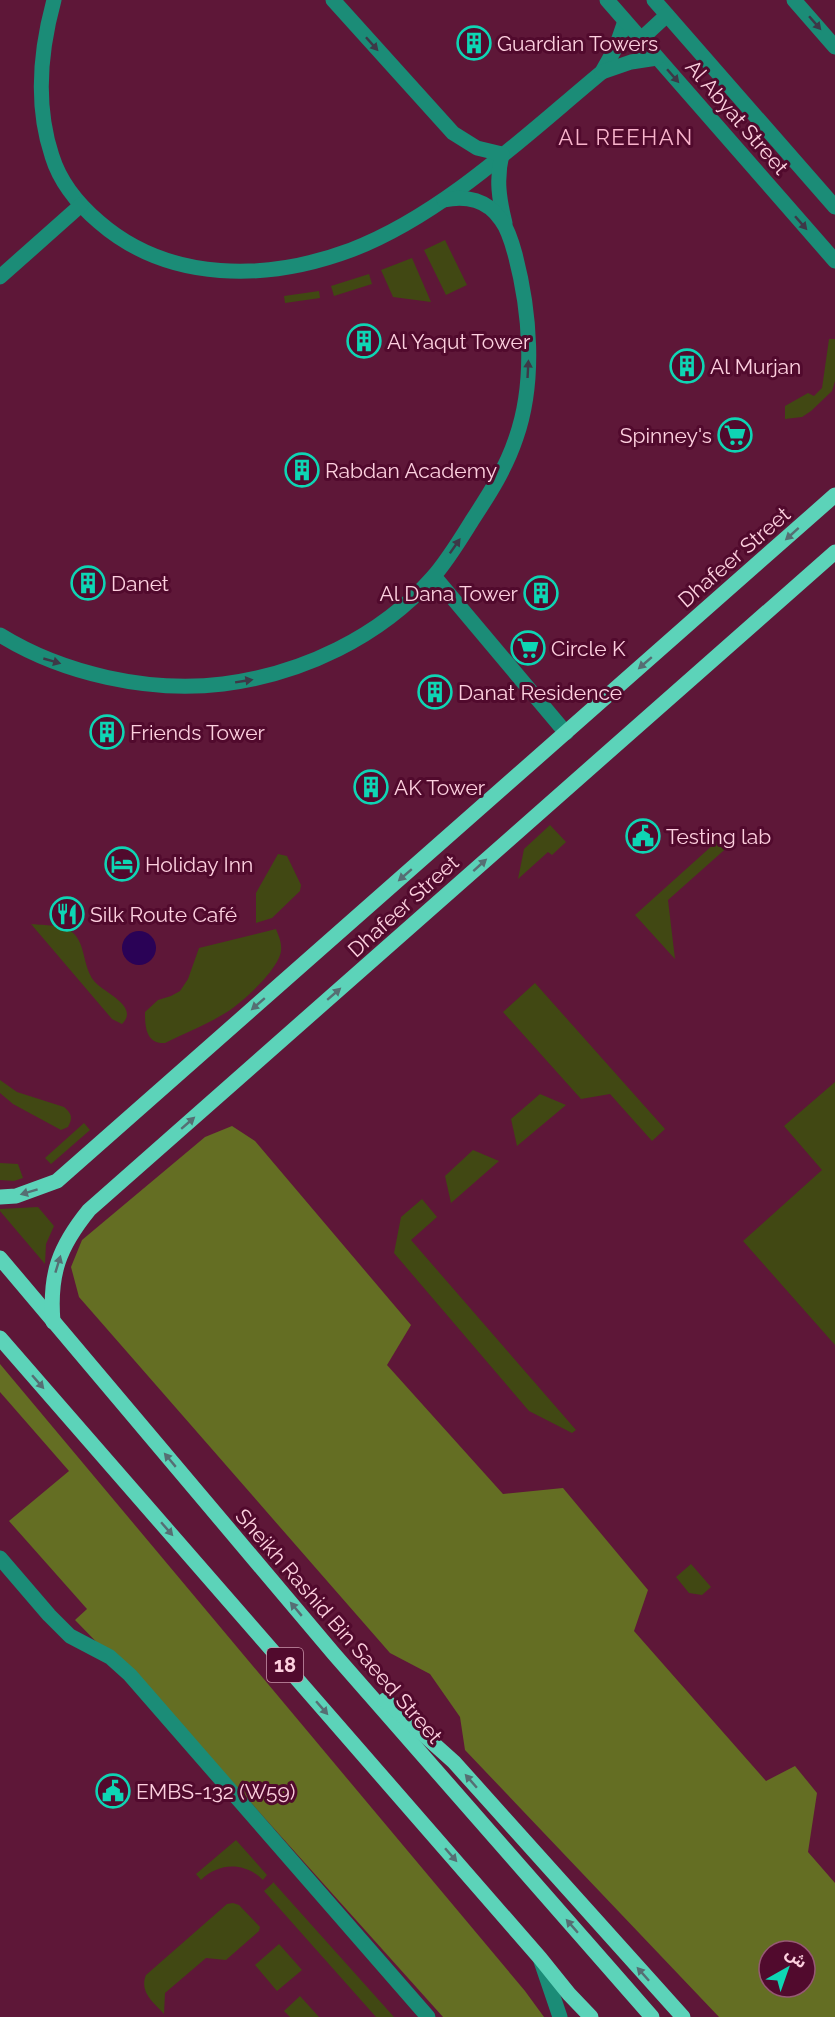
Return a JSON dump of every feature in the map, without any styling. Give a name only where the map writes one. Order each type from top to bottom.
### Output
[{"type":"main road","name":"Dhafeer Street","points":[[0,1197],[15,1196],[57,1181],[835,495]]},
{"type":"main road","name":"Dhafeer Street","points":[[53,1322],[51,1301],[58,1261],[72,1232],[89,1210],[835,552]]},
{"type":"main road","name":"Sheikh Rashid Bin Saeed Street","points":[[0,1258],[334,1654],[652,2017]]},
{"type":"main road","name":"18","points":[[0,1338],[540,1958],[568,1994],[591,2017]]},
{"type":"main road","points":[[334,1654],[454,1762],[683,2017]]},
{"type":"main road","points":[[568,1994],[585,2017]]},
{"type":"street","points":[[54,0],[42,49],[42,105],[52,158],[63,181],[81,205],[118,237],[154,257],[194,269],[236,271],[294,265],[351,250],[405,224],[444,200],[602,72],[631,62],[657,58]]},
{"type":"street","points":[[333,0],[453,133],[477,148],[502,154]]},
{"type":"street","name":"Al Abyat Street","points":[[607,0],[835,261]]},
{"type":"street","points":[[654,0],[835,207]]},
{"type":"street","points":[[794,0],[835,47]]},
{"type":"street","points":[[640,39],[667,15]]},
{"type":"street","points":[[602,72],[616,46],[625,21]]},
{"type":"street","points":[[0,635],[44,659],[114,679],[159,685],[205,686],[250,680],[294,669],[347,645],[375,628],[411,600],[435,576],[504,471],[517,436],[523,411],[528,333],[519,268],[505,226],[498,189],[498,168],[502,154]]},
{"type":"street","points":[[444,200],[462,198],[480,202],[495,212],[505,226]]},
{"type":"street","points":[[0,277],[81,205]]},
{"type":"street","points":[[435,576],[566,733]]},
{"type":"street","points":[[0,1558],[70,1636],[110,1657],[130,1675],[428,2017]]},
{"type":"street","points":[[540,1958],[560,2017]]},
{"type":"green space","points":[[445,240],[467,285],[446,295],[424,250]]},
{"type":"green space","points":[[412,258],[431,302],[393,297],[381,270]]},
{"type":"green space","points":[[369,274],[372,284],[334,296],[331,286]]},
{"type":"green space","points":[[319,291],[320,298],[285,303],[284,296]]},
{"type":"green space","points":[[829,339],[835,339],[835,381],[832,391],[802,417],[785,419],[785,406],[808,393],[814,396],[822,388]]},
{"type":"green space","points":[[550,825],[566,842],[552,855],[548,852],[518,879],[524,849]]},
{"type":"green space","points":[[724,835],[731,844],[668,900],[675,959],[635,915]]},
{"type":"green space","points":[[278,854],[287,856],[301,885],[300,891],[272,918],[256,923],[256,893]]},
{"type":"green space","points":[[31,924],[61,927],[74,934],[94,981],[119,1000],[127,1011],[122,1024],[112,1019]]},
{"type":"green space","points":[[276,929],[281,945],[279,958],[259,985],[234,1008],[165,1043],[159,1043],[150,1038],[146,1029],[145,1012],[158,1000],[180,991],[188,979],[199,948]]},
{"type":"green space","points":[[535,983],[665,1129],[652,1141],[610,1094],[581,1099],[503,1012]]},
{"type":"green space","points":[[0,1080],[17,1092],[64,1107],[71,1116],[68,1127],[61,1130],[13,1104],[0,1093]]},
{"type":"green space","points":[[835,1082],[835,1345],[743,1241],[822,1170],[784,1126]]},
{"type":"green space","points":[[540,1094],[566,1105],[517,1146],[511,1119]]},
{"type":"green space","points":[[84,1123],[90,1130],[51,1164],[45,1158]]},
{"type":"green space","points":[[232,1126],[255,1141],[411,1325],[387,1365],[503,1494],[563,1488],[648,1590],[634,1631],[766,1781],[795,1766],[817,1793],[808,1852],[835,1883],[835,2017],[719,2017],[465,1750],[460,1717],[430,1674],[390,1653],[79,1297],[71,1267],[82,1240],[205,1137]]},
{"type":"green space","points":[[473,1150],[499,1161],[451,1203],[445,1176]]},
{"type":"green space","points":[[0,1163],[18,1164],[23,1178],[14,1181],[0,1180]]},
{"type":"green space","points":[[422,1199],[437,1217],[411,1240],[576,1430],[572,1433],[529,1411],[394,1253],[401,1217]]},
{"type":"green space","points":[[38,1207],[54,1226],[46,1244],[45,1264],[0,1211],[0,1209]]},
{"type":"green space","points":[[0,1364],[525,1991],[544,2017],[443,2017],[227,1776],[75,1620],[87,1609],[9,1521],[69,1471],[0,1392]]},
{"type":"green space","points":[[691,1564],[711,1587],[702,1595],[689,1593],[676,1577]]},
{"type":"green space","points":[[236,1840],[267,1875],[263,1880],[248,1870],[232,1866],[216,1870],[201,1880],[196,1874]]},
{"type":"green space","points":[[274,1882],[394,2017],[376,2017],[264,1891]]},
{"type":"green space","points":[[227,1904],[239,1905],[260,1927],[259,1931],[226,1960],[206,1958],[165,1993],[164,2014],[146,1992],[144,1981],[146,1975]]},
{"type":"green space","points":[[279,1944],[302,1970],[277,1991],[255,1965]]},
{"type":"green space","points":[[300,1996],[319,2017],[290,2017],[284,2011]]},
{"type":"shaded area","points":[[139,931],[151,936],[156,948],[151,960],[139,965],[127,960],[122,948],[127,936]]},
{"type":"place","name":"Guardian Towers","points":[[474,43]]},
{"type":"place","name":"Al Yaqut Tower","points":[[364,341]]},
{"type":"place","name":"Al Murjan","points":[[687,366]]},
{"type":"place","name":"Spinney's","points":[[735,435]]},
{"type":"place","name":"Rabdan Academy","points":[[302,470]]},
{"type":"place","name":"Danet","points":[[88,583]]},
{"type":"place","name":"Al Dana Tower","points":[[541,593]]},
{"type":"place","name":"Circle K","points":[[528,648]]},
{"type":"place","name":"Danat Residence","points":[[435,692]]},
{"type":"place","name":"Friends Tower","points":[[107,732]]},
{"type":"place","name":"AK Tower","points":[[371,787]]},
{"type":"place","name":"Testing lab","points":[[643,836]]},
{"type":"place","name":"Holiday Inn","points":[[122,864]]},
{"type":"place","name":"Silk Route Café","points":[[67,914]]},
{"type":"place","name":"EMBS-132 (W59)","points":[[113,1791]]},
{"type":"district","name":"AL REEHAN","points":[[626,137]]}]
